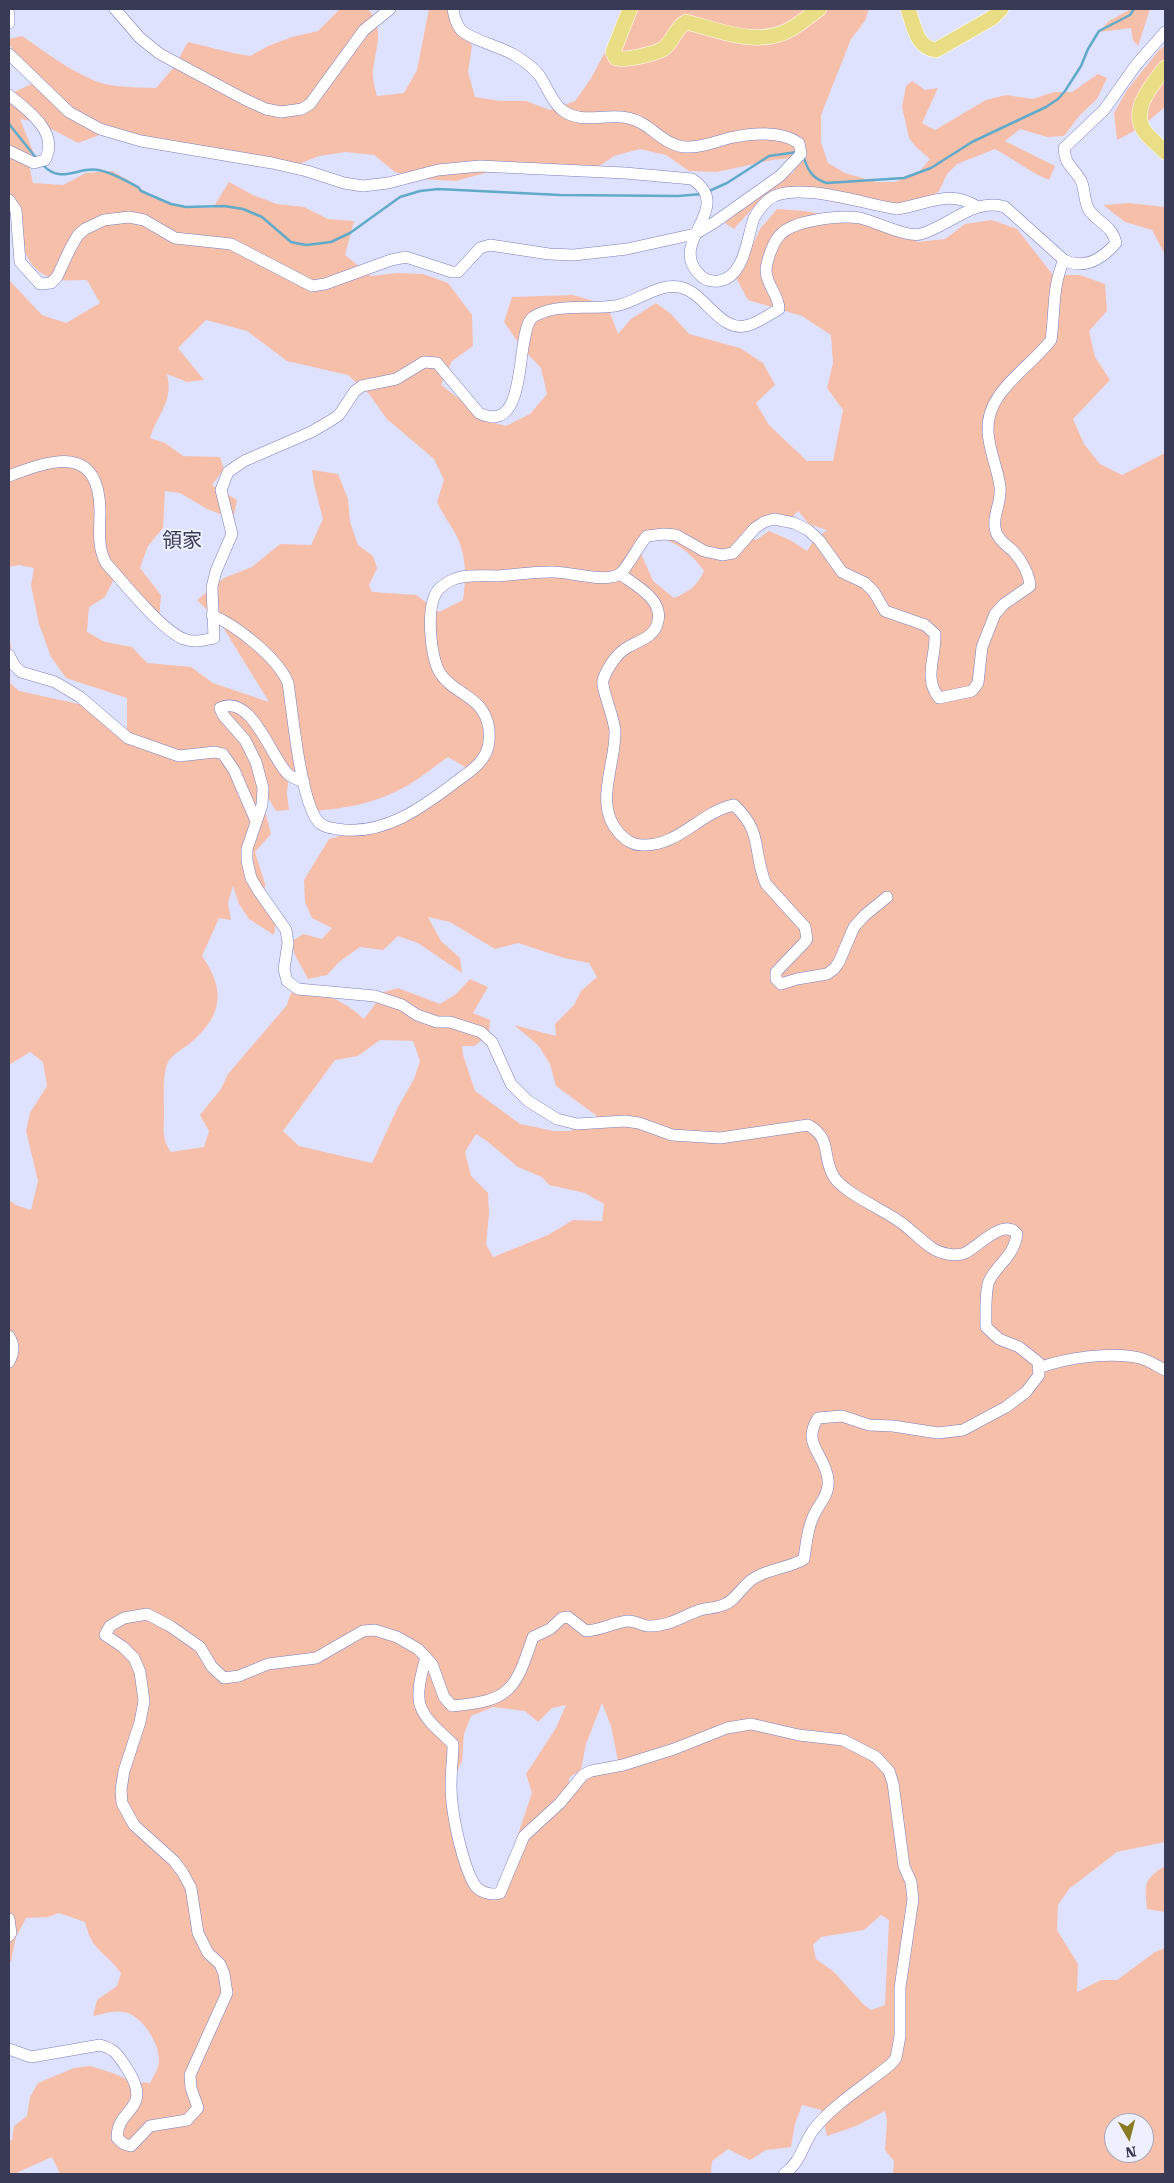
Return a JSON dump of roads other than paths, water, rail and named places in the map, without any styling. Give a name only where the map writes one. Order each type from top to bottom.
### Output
[{"type":"main road","points":[[630,9],[613,52],[616,58],[622,60],[630,60],[662,50],[680,25],[686,22],[735,35],[755,37],[772,35],[791,29],[819,9]]},
{"type":"main road","points":[[908,9],[920,41],[928,49],[936,50],[992,18],[1001,9]]},
{"type":"main road","points":[[1165,68],[1143,98],[1140,112],[1141,123],[1145,132],[1165,152]]},
{"type":"street","points":[[115,9],[140,38],[160,54],[266,109],[281,112],[302,109],[310,104],[364,30],[390,9]]},
{"type":"street","points":[[9,200],[16,210],[20,262],[40,284],[51,283],[57,277],[78,235],[85,229],[104,220],[129,217],[144,220],[175,238],[232,244],[312,286],[325,284],[392,260],[406,257],[452,272],[458,272],[480,248],[490,245],[550,254],[574,255],[627,249],[695,234],[780,176],[801,154],[799,143],[791,138],[777,134],[758,134],[684,147],[667,141],[644,123],[629,118],[612,116],[585,118],[572,116],[556,104],[538,74],[521,59],[461,30],[453,9]]},
{"type":"street","points":[[9,14],[9,23]]},
{"type":"street","points":[[9,476],[41,464],[62,461],[78,464],[90,470],[96,484],[100,508],[99,539],[101,555],[106,563],[161,623],[183,639],[194,641],[214,638],[212,587],[216,571],[232,534],[221,490],[228,472],[244,461],[311,432],[330,421],[338,415],[355,391],[362,386],[396,379],[424,362],[437,363],[479,413],[487,416],[499,415],[512,404],[516,393],[525,331],[531,318],[541,312],[559,308],[615,306],[633,301],[658,289],[678,286],[690,290],[723,319],[736,326],[748,325],[779,309],[779,303],[767,281],[766,268],[780,234],[806,221],[837,217],[858,218],[905,234],[920,234],[978,207],[995,204],[1006,207],[1064,260],[1074,265],[1087,264],[1110,250],[1116,242],[1114,232],[1090,212],[1081,182],[1065,160],[1064,148],[1104,110],[1136,65],[1165,32]]},
{"type":"street","points":[[9,54],[69,112],[100,129],[140,141],[272,163],[307,171],[344,183],[363,186],[388,183],[438,170],[480,166],[625,173],[692,179],[699,184],[706,194],[708,209],[690,246],[692,260],[695,269],[703,278],[715,282],[723,280],[736,269],[745,251],[755,217],[767,201],[782,194],[804,191],[897,209],[913,207],[926,200],[948,198],[961,200],[978,207]]},
{"type":"street","points":[[9,95],[42,125],[48,136],[49,153],[45,160],[34,163],[9,151]]},
{"type":"street","points":[[212,616],[229,623],[274,660],[284,673],[288,683],[309,803],[320,824],[325,827],[346,830],[374,828],[404,817],[435,798],[483,758],[489,746],[487,719],[480,706],[440,673],[435,657],[430,621],[432,608],[438,590],[452,579],[486,574],[496,576],[553,572],[582,574],[606,579],[620,574],[647,536],[676,535],[704,551],[722,555],[733,553],[755,528],[764,522],[774,519],[794,522],[808,530],[819,540],[842,572],[865,583],[874,592],[885,611],[924,624],[935,634],[930,679],[932,689],[939,698],[972,690],[978,683],[982,647],[995,614],[1004,604],[1030,586],[1029,577],[1016,554],[999,538],[996,532],[995,516],[1001,491],[987,431],[990,413],[1012,379],[1050,340],[1057,275],[1064,260]]},
{"type":"street","points":[[620,574],[648,595],[657,606],[658,620],[655,629],[645,640],[628,647],[619,654],[609,667],[602,682],[606,699],[612,711],[615,732],[606,796],[610,819],[618,831],[629,842],[642,845],[664,842],[680,835],[702,818],[721,808],[734,805],[747,817],[753,829],[762,876],[766,884],[805,927],[807,939],[776,972],[776,979],[781,984],[827,974],[834,969],[839,962],[854,927],[887,897]]},
{"type":"street","points":[[9,655],[14,665],[21,672],[55,682],[80,697],[128,738],[179,756],[215,752],[223,754],[234,770],[256,822]]},
{"type":"street","points":[[9,2049],[31,2057],[100,2045],[109,2046],[135,2080],[137,2094],[135,2100],[117,2132],[117,2138],[124,2144],[132,2146],[150,2126],[187,2120],[198,2108],[190,2075],[227,1993],[224,1974],[220,1964],[208,1953],[198,1933],[191,1888],[174,1861],[134,1825],[121,1799],[124,1771],[140,1722],[144,1701],[140,1672],[134,1658],[123,1646],[105,1635],[110,1626],[124,1618],[147,1614],[170,1626],[200,1647],[212,1668],[224,1678],[239,1676],[268,1664],[316,1658],[363,1631],[376,1630],[397,1637],[418,1649],[426,1657],[436,1672],[444,1697],[452,1706],[479,1703],[498,1697],[510,1688],[521,1672],[533,1637],[550,1629],[562,1618],[568,1617],[586,1631],[601,1630],[615,1624],[630,1621],[649,1626],[668,1624],[701,1610],[723,1605],[732,1600],[748,1582],[757,1576],[793,1566],[804,1559],[807,1534],[813,1517],[828,1492],[828,1476],[813,1443],[811,1431],[818,1418],[842,1416],[869,1425],[893,1426],[938,1433],[963,1430],[1006,1406],[1026,1392],[1040,1375],[1038,1362],[1019,1347],[998,1339],[986,1327],[988,1283],[1009,1256],[1016,1239],[1014,1230],[1008,1228],[996,1232],[963,1254],[939,1252],[902,1223],[841,1186],[829,1169],[824,1139],[818,1131],[808,1126],[720,1138],[672,1135],[639,1123],[625,1121],[577,1124],[556,1119],[528,1101],[511,1084],[492,1042],[481,1032],[450,1022],[437,1022],[417,1015],[402,1004],[375,996],[298,989],[286,981],[284,969],[288,943],[286,930],[251,878],[247,861],[247,849],[262,806],[263,788],[256,762],[246,740],[223,715],[220,708],[226,705],[238,706],[248,713],[275,759],[288,774],[304,782]]},
{"type":"street","points":[[9,1336],[14,1347],[9,1362]]},
{"type":"street","points":[[1038,1368],[1061,1361],[1106,1356],[1140,1358],[1165,1370]]},
{"type":"street","points":[[426,1657],[419,1688],[420,1705],[425,1718],[453,1744],[450,1778],[458,1835],[474,1885],[488,1894],[500,1893],[524,1836],[560,1803],[583,1775],[591,1771],[623,1765],[674,1749],[727,1728],[751,1724],[799,1735],[843,1740],[876,1757],[888,1771],[893,1783],[904,1866],[911,1882],[913,1899],[900,1988],[900,2036],[896,2058],[830,2113],[814,2130],[792,2169],[784,2174]]},
{"type":"street","points":[[9,1919],[11,1926],[11,1934],[9,1936]]},
{"type":"waterway","points":[[804,158],[812,174],[827,183],[904,178],[931,168],[972,142],[1046,107],[1058,99],[1081,66],[1088,49],[1099,31],[1130,15],[1134,9]]},
{"type":"waterway","points":[[9,124],[37,159]]},
{"type":"waterway","points":[[707,192],[727,183],[769,156],[797,152]]},
{"type":"waterway","points":[[43,165],[57,174],[70,174],[91,169],[103,171],[119,177],[138,187],[141,191],[171,204],[186,207],[224,206],[243,209],[262,217],[291,242],[306,245],[331,242],[350,233],[400,197],[420,191],[438,189],[560,195],[678,196],[702,194]]},
{"type":"district","name":"領家","points":[[182,541]]}]
